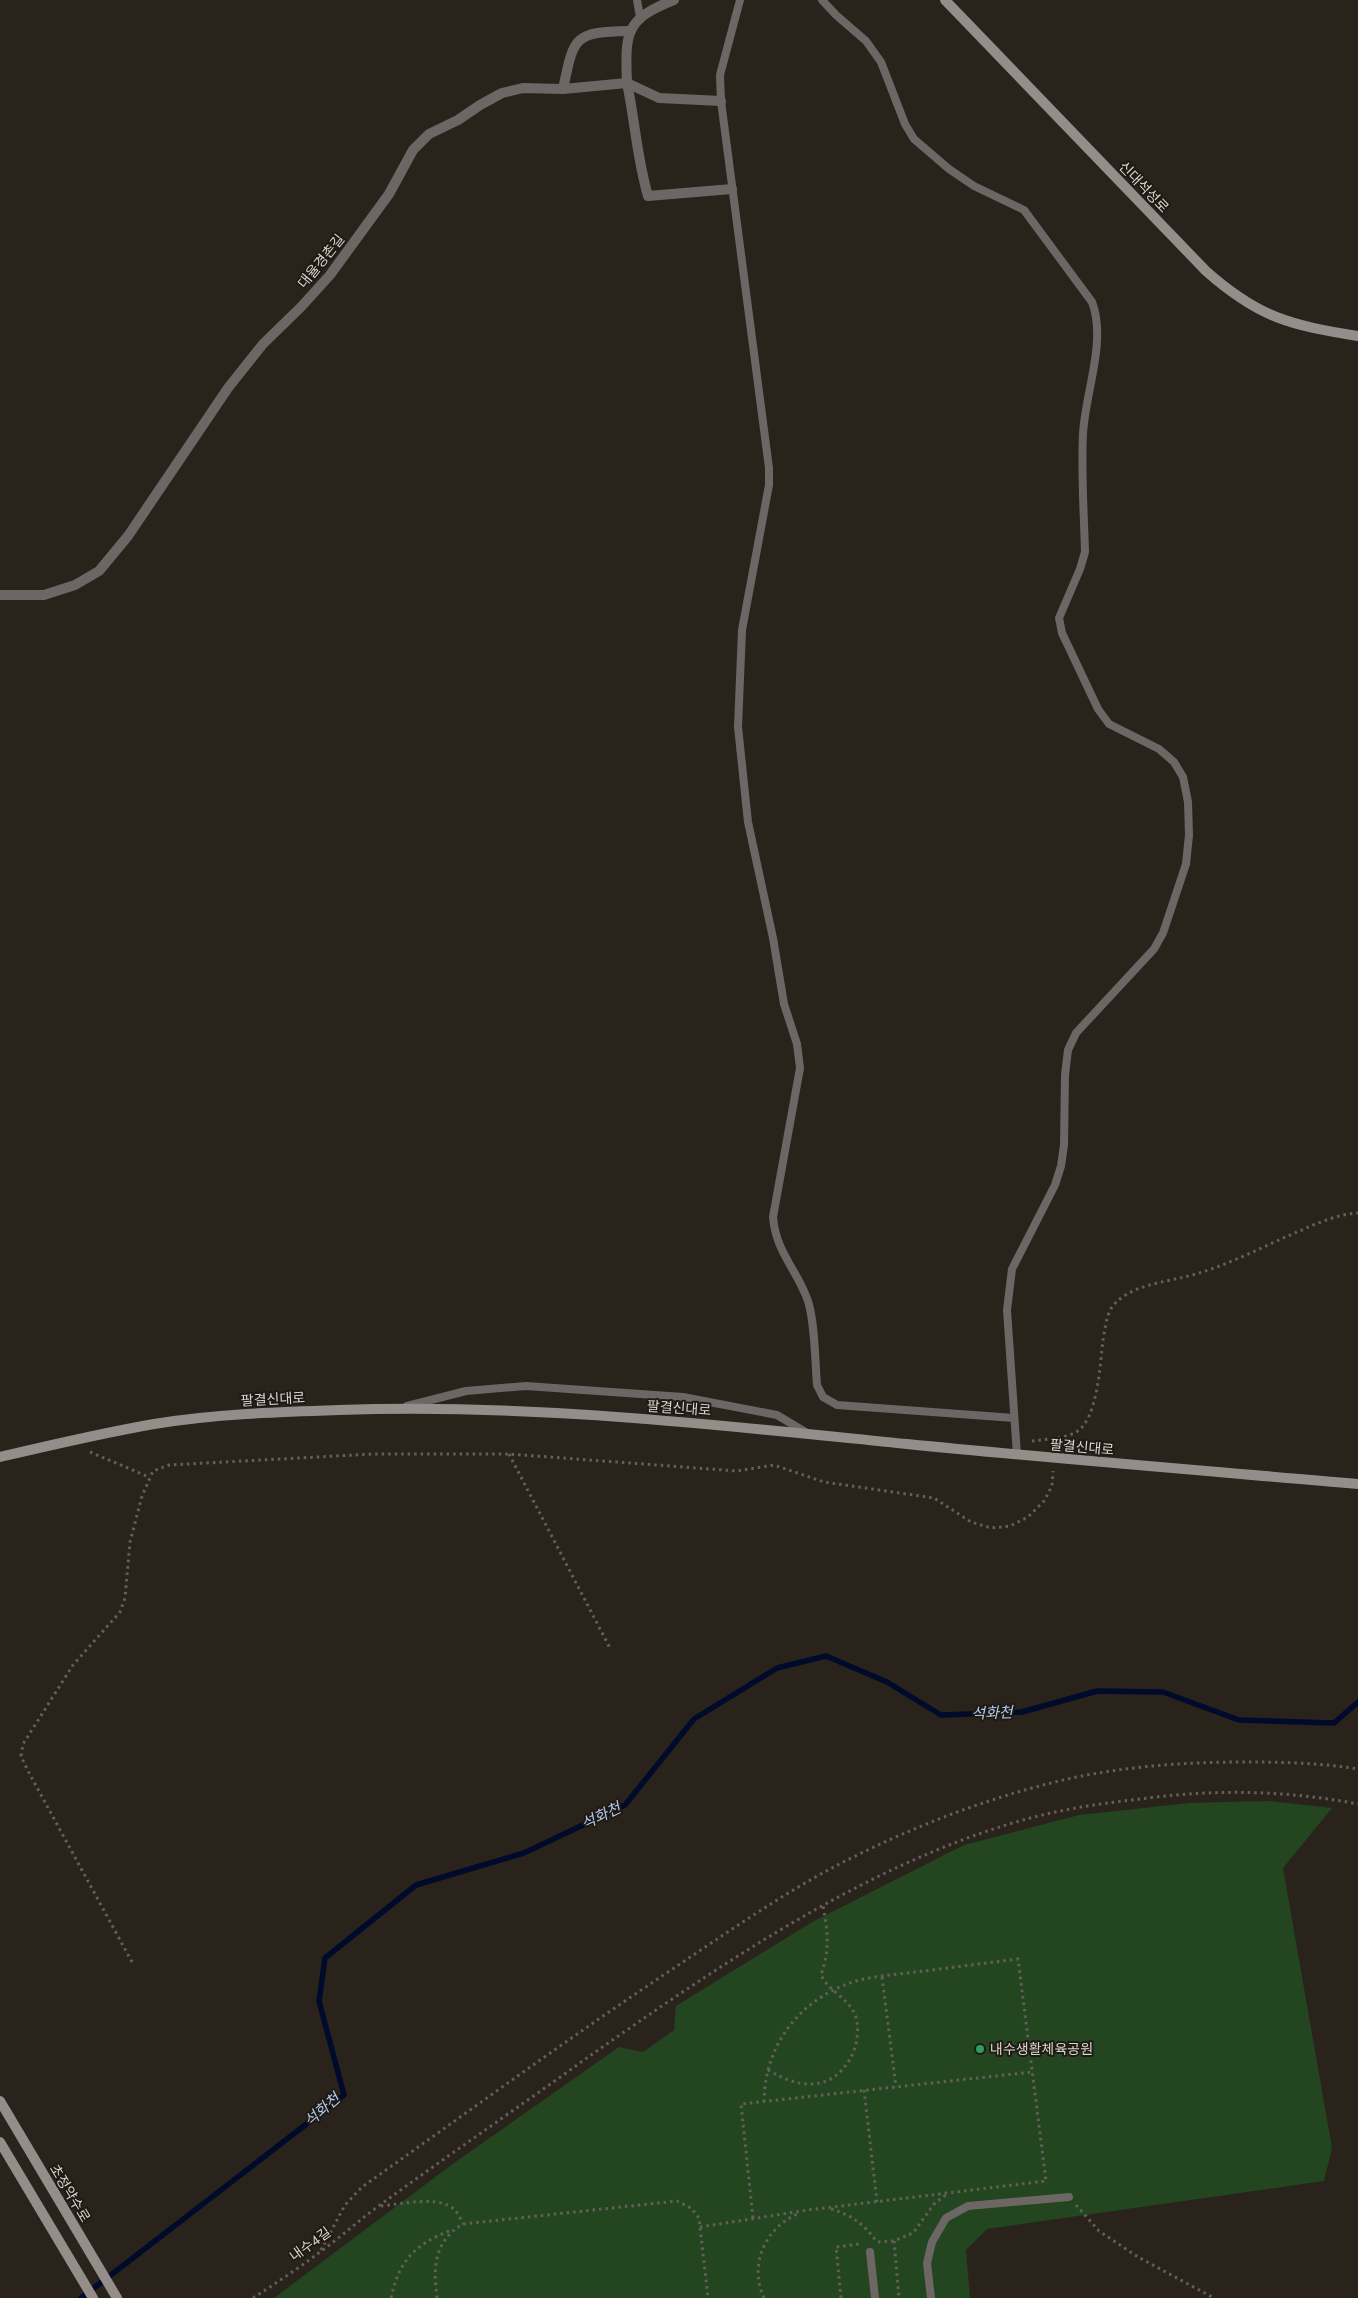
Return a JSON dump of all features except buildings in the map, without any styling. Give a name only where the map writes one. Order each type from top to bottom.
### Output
[{"type":"main road","name":"신대석성로","points":[[945,0],[1206,271],[1228,291],[1257,310],[1286,322],[1358,336]]},
{"type":"main road","name":"팔결신대로","points":[[0,1457],[66,1441],[156,1424],[233,1415],[404,1407],[593,1415],[1017,1455],[1358,1484]]},
{"type":"main road","name":"초정약수로","points":[[0,2101],[117,2298]]},
{"type":"main road","points":[[0,2142],[93,2298]]},
{"type":"street","points":[[674,0],[654,8],[640,17],[629,31],[626,58],[628,83],[641,172],[648,196],[732,189]]},
{"type":"street","points":[[563,89],[571,51],[581,39],[594,32],[629,31]]},
{"type":"street","points":[[628,83],[659,98],[721,101]]},
{"type":"street","name":"대율경촌길","points":[[0,595],[44,595],[75,585],[99,571],[128,536],[228,388],[263,344],[330,275],[389,194],[413,150],[429,134],[458,120],[480,105],[502,94],[523,88],[563,89],[628,83]]},
{"type":"lane","points":[[637,0],[640,17]]},
{"type":"lane","points":[[740,0],[720,75],[721,101],[770,485],[742,630],[738,727],[748,822],[773,938],[784,1004],[798,1044],[800,1068],[774,1217],[774,1233],[780,1249],[800,1281],[808,1303],[817,1385],[823,1397],[836,1405],[1014,1418]]},
{"type":"lane","points":[[822,0],[866,41],[881,62],[905,124],[914,139],[948,169],[968,182],[1024,210],[1092,302],[1097,316],[1092,373],[1085,405],[1083,436],[1085,552],[1080,569],[1059,618],[1062,633],[1098,708],[1109,724],[1159,749],[1174,762],[1183,777],[1188,802],[1189,835],[1186,864],[1163,933],[1154,950],[1142,964],[1076,1034],[1068,1050],[1065,1075],[1064,1145],[1061,1166],[1055,1185],[1012,1269],[1007,1310],[1017,1455]]},
{"type":"lane","points":[[404,1407],[466,1391],[526,1386],[683,1397],[777,1415],[808,1434]]},
{"type":"lane","points":[[931,2298],[927,2263],[932,2242],[946,2218],[968,2206],[1069,2197]]},
{"type":"lane","points":[[870,2247],[874,2298]]},
{"type":"path","points":[[1016,1442],[1056,1438],[1077,1432],[1088,1421],[1093,1404],[1105,1326],[1112,1308],[1126,1294],[1146,1286],[1209,1271],[1315,1224],[1346,1214],[1358,1213]]},
{"type":"path","points":[[66,1441],[149,1477]]},
{"type":"path","points":[[132,1962],[21,1756],[23,1744],[67,1672],[120,1612],[125,1598],[130,1542],[149,1477],[153,1471],[169,1465],[373,1454],[509,1454],[737,1471],[774,1466],[824,1482],[934,1498],[971,1522],[991,1528],[1010,1526],[1028,1517],[1044,1502],[1052,1486],[1055,1458]]},
{"type":"path","points":[[509,1454],[611,1650]]},
{"type":"path","points":[[320,2252],[345,2204],[362,2187],[597,2020],[738,1926],[818,1875],[875,1847],[936,1821],[1001,1798],[1048,1783],[1099,1773],[1147,1766],[1208,1762],[1324,1763],[1358,1769]]},
{"type":"path","name":"내수4길","points":[[253,2298],[320,2252],[379,2206],[678,1994],[823,1906],[901,1867],[952,1845],[1001,1828],[1064,1810],[1175,1794],[1288,1793],[1358,1804]]},
{"type":"path","points":[[768,2070],[797,2084],[816,2084],[833,2080],[844,2069],[853,2054],[857,2038],[857,2021],[849,2003],[831,1991],[821,1975],[828,1950],[829,1937],[823,1906]]},
{"type":"path","points":[[700,2227],[808,2210],[1046,2181],[1018,1959],[857,1981],[831,1991],[808,2005],[790,2024],[777,2046],[768,2070],[764,2101]]},
{"type":"path","points":[[882,1977],[896,2087]]},
{"type":"path","points":[[753,2218],[741,2104],[1032,2072]]},
{"type":"path","points":[[864,2090],[877,2202]]},
{"type":"path","points":[[870,2247],[878,2242],[894,2241],[913,2233],[934,2204],[949,2193]]},
{"type":"path","points":[[1069,2197],[1099,2231],[1138,2257],[1214,2298]]},
{"type":"path","points":[[379,2206],[425,2201],[442,2203],[455,2210],[463,2224]]},
{"type":"path","points":[[391,2298],[394,2284],[403,2264],[415,2249],[434,2237],[463,2224],[677,2201],[691,2208],[699,2218],[708,2298]]},
{"type":"path","points":[[828,2208],[848,2214],[865,2226],[878,2242]]},
{"type":"path","points":[[764,2298],[760,2289],[758,2268],[762,2248],[773,2231],[788,2217],[808,2210]]},
{"type":"path","points":[[437,2298],[436,2266],[440,2245],[450,2231]]},
{"type":"path","points":[[894,2241],[899,2298]]},
{"type":"path","points":[[841,2298],[836,2248],[861,2244]]},
{"type":"green space","name":"내수생활체육공원","points":[[1267,1801],[1332,1808],[1283,1868],[1332,2148],[1324,2181],[987,2229],[966,2250],[970,2298],[274,2298],[454,2163],[619,2047],[643,2052],[674,2030],[676,2006],[814,1921],[964,1845],[1079,1815],[1190,1803]]},
{"type":"waterway","name":"석화천","points":[[81,2298],[344,2095],[319,2001],[325,1958],[416,1885],[524,1853],[625,1805],[694,1719],[777,1668],[826,1656],[887,1682],[941,1715],[1022,1712],[1097,1691],[1163,1692],[1239,1720],[1334,1723],[1358,1702]]},
{"type":"place","name":"내수생활체육공원","points":[[980,2049]]}]
